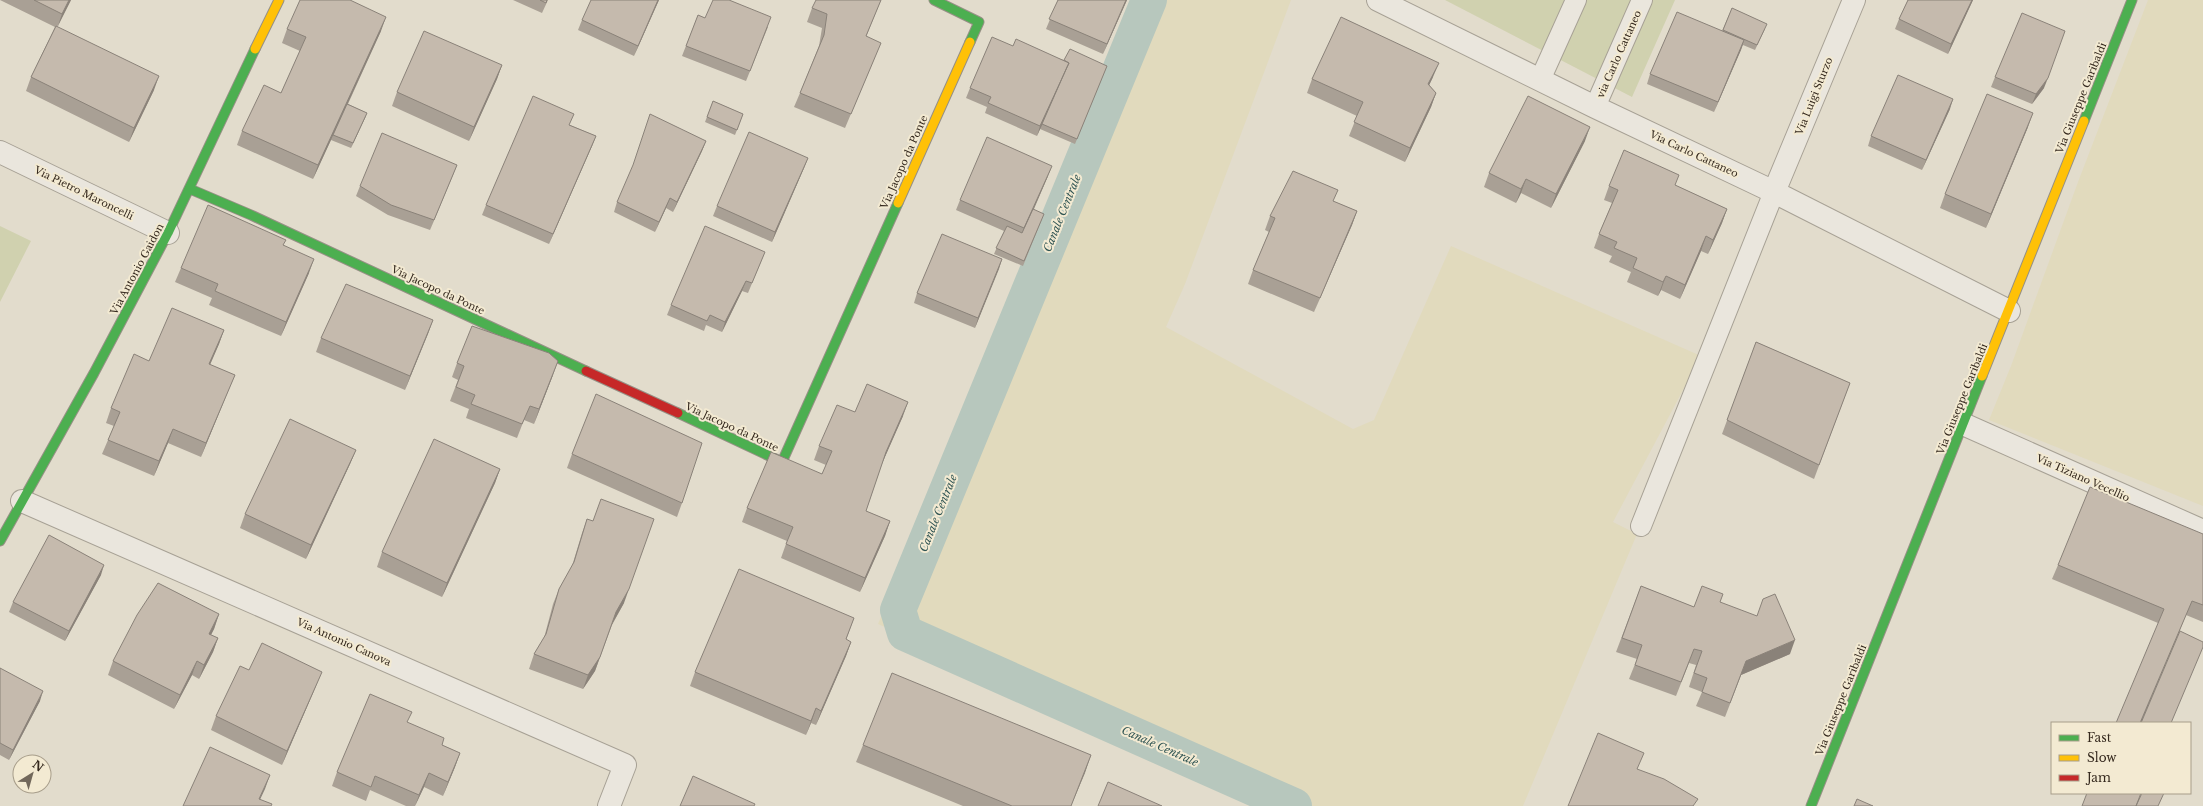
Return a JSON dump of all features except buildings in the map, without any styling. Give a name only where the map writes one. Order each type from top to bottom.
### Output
[{"type":"street","name":"Via Antonio Gaidon","points":[[0,541],[94,373],[168,233],[279,0]]},
{"type":"street","name":"Via Jacopo da Ponte","points":[[190,189],[258,218],[782,462],[979,22],[934,0]]},
{"type":"street","name":"Via Carlo Cattaneo","points":[[1378,0],[1540,80],[1774,192],[2009,311]]},
{"type":"street","name":"Via Luigi Sturzo","points":[[1774,192],[1854,0]]},
{"type":"street","name":"Via Giuseppe Garibaldi","points":[[1811,806],[2132,0]]},
{"type":"street","name":"Via Pietro Maroncelli","points":[[0,152],[168,233]]},
{"type":"street","name":"Via Tiziano Vecellio","points":[[1963,424],[2203,531]]},
{"type":"street","name":"Via Antonio Canova","points":[[22,501],[625,765],[609,806]]},
{"type":"lane","points":[[1540,80],[1576,0]]},
{"type":"lane","name":"via Carlo Cattaneo","points":[[1596,107],[1642,0]]},
{"type":"lane","points":[[1641,526],[1774,192]]},
{"type":"shaded area","points":[[1145,0],[1291,0],[1185,284],[1166,327],[1353,429],[1374,420],[1451,246],[1701,356],[1613,522],[1637,534],[1523,806],[1296,806],[878,624]]},
{"type":"shaded area","points":[[2148,0],[2203,0],[2203,506],[1989,420],[2011,366],[2078,182]]},
{"type":"green space","points":[[1445,0],[1675,0],[1632,97]]},
{"type":"green space","points":[[0,226],[31,241],[0,302]]},
{"type":"waterway","name":"Canale Centrale","points":[[1149,0],[898,610],[905,633],[1294,806]]},
{"type":"traffic: fast","points":[[934,0],[979,22],[970,42]]},
{"type":"traffic: fast","points":[[2084,121],[2132,0]]},
{"type":"traffic: fast","points":[[0,541],[94,373],[168,233],[255,49]]},
{"type":"traffic: fast","points":[[190,189],[251,215],[586,371]]},
{"type":"traffic: fast","points":[[678,413],[782,462],[898,203]]},
{"type":"traffic: fast","points":[[1811,806],[1982,376]]},
{"type":"traffic: slow","points":[[255,49],[279,0]]},
{"type":"traffic: slow","points":[[898,203],[970,42]]},
{"type":"traffic: slow","points":[[1982,376],[2084,121]]},
{"type":"traffic: jam","points":[[586,371],[678,413]]}]
